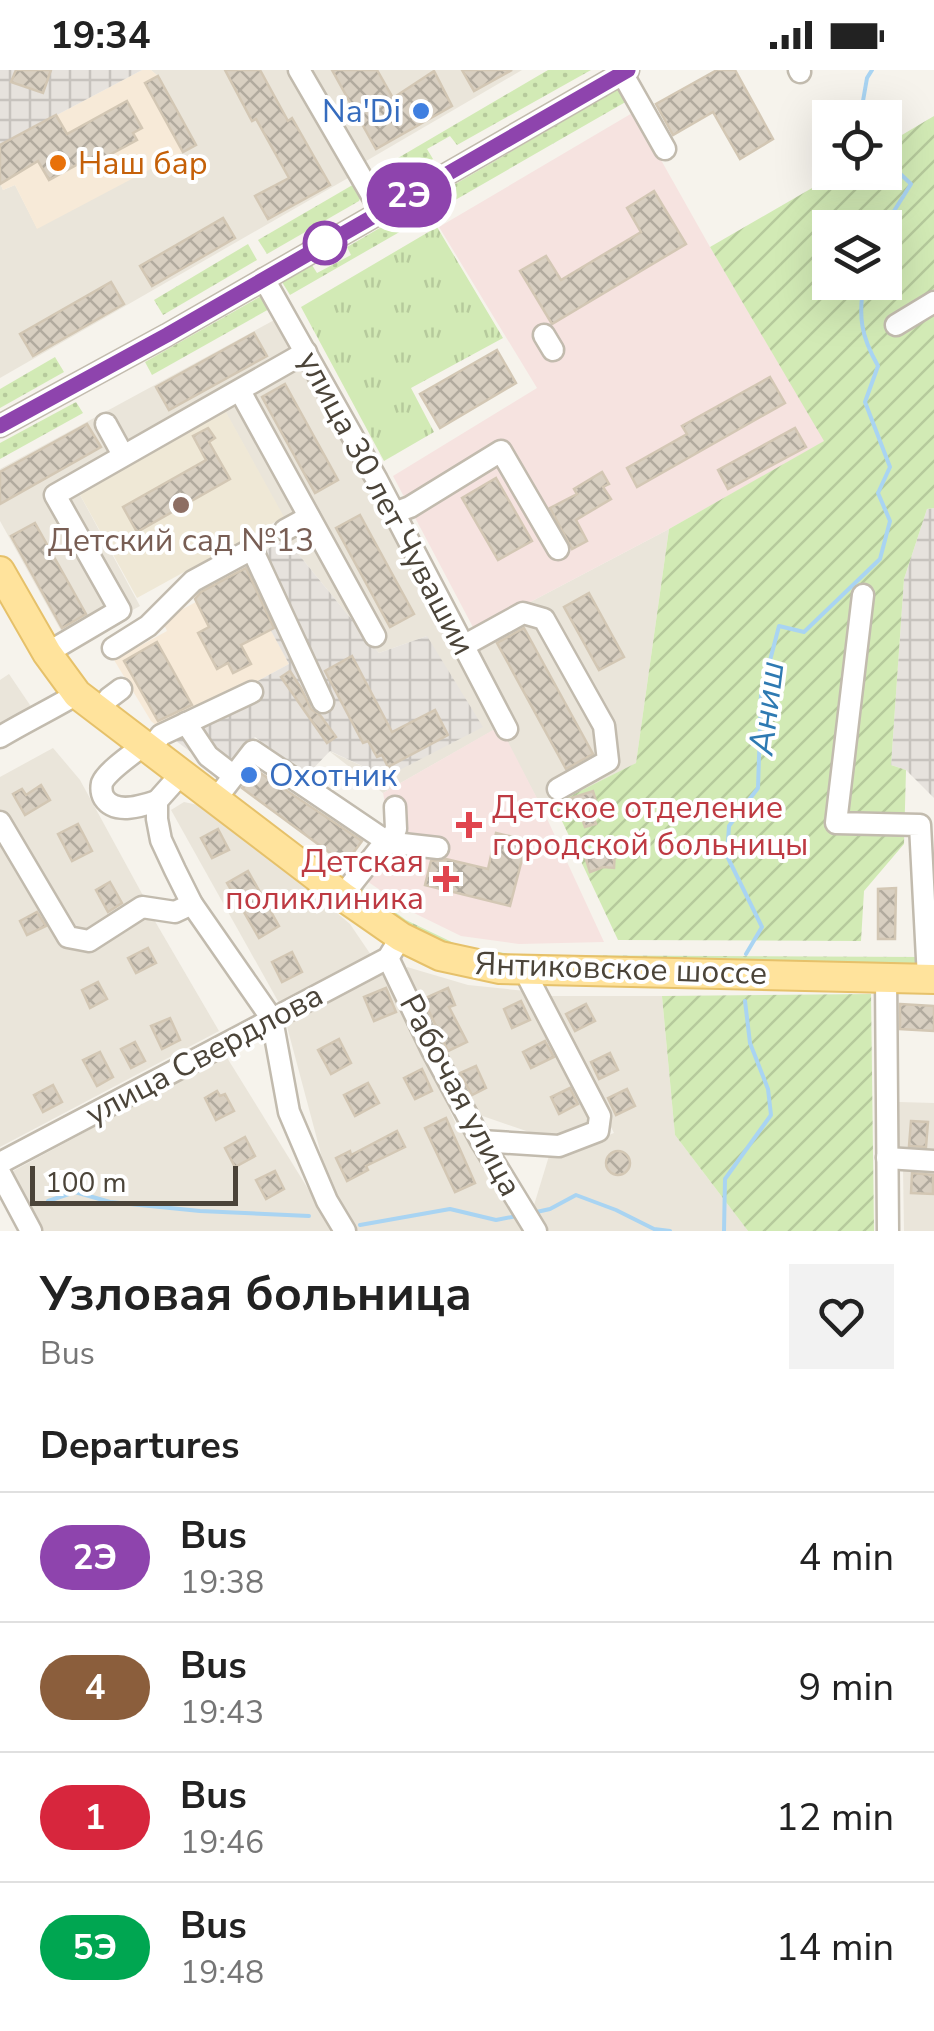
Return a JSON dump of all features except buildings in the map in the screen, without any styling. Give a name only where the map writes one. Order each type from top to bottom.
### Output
[{"type":"main road","name":"Янтиковское шоссе","points":[[0,571],[47,653],[89,704],[342,896],[394,947],[500,969],[931,978]]},
{"type":"street","points":[[299,70],[381,211]]},
{"type":"street","points":[[0,426],[167,335],[625,72],[664,149]]},
{"type":"street","name":"улица 30 лет Чувашии","points":[[264,278],[508,730]]},
{"type":"street","points":[[896,325],[934,302]]},
{"type":"street","points":[[47,653],[120,610],[55,495],[306,352]]},
{"type":"street","points":[[240,391],[375,636]]},
{"type":"street","points":[[106,424],[123,455]]},
{"type":"street","points":[[394,514],[501,451],[558,549]]},
{"type":"street","points":[[285,530],[309,517]]},
{"type":"street","points":[[113,648],[148,626],[193,581],[252,549],[323,702]]},
{"type":"street","points":[[863,595],[836,823],[920,825],[931,978]]},
{"type":"street","points":[[465,645],[523,613],[544,619],[604,726],[608,762],[558,790]]},
{"type":"street","points":[[0,737],[41,712],[89,704],[109,698],[120,689]]},
{"type":"street","points":[[182,773],[157,801],[139,807],[124,808],[103,796],[104,778],[161,736],[252,692]]},
{"type":"street","points":[[186,722],[208,756],[234,776]]},
{"type":"street","points":[[216,799],[252,751],[389,843]]},
{"type":"street","points":[[157,801],[162,840],[192,904],[272,1018],[288,1112],[327,1201],[345,1231]]},
{"type":"street","points":[[389,843],[396,829],[395,807]]},
{"type":"street","points":[[0,822],[68,937],[88,940],[142,907],[175,912],[192,904]]},
{"type":"street","points":[[342,896],[385,842],[438,848]]},
{"type":"street","name":"улица Свердлова","points":[[0,1163],[272,1018],[394,947]]},
{"type":"street","name":"Рабочая улица","points":[[394,947],[432,1050],[480,1141],[536,1231]]},
{"type":"street","points":[[480,1141],[559,1146],[598,1131],[600,1116],[524,970]]},
{"type":"street","points":[[886,976],[888,1231]]},
{"type":"street","points":[[887,1158],[934,1160]]},
{"type":"street","points":[[0,1173],[31,1231]]},
{"type":"shaded area","points":[[0,70],[142,70],[0,145]]},
{"type":"shaded area","points":[[142,70],[151,70],[158,76],[196,145],[37,229],[15,185],[3,190],[0,145]]},
{"type":"shaded area","points":[[151,70],[288,70],[348,178],[0,378],[0,183],[3,190],[15,185],[37,228],[158,76]]},
{"type":"shaded area","points":[[307,70],[522,70],[361,164]]},
{"type":"shaded area","points":[[634,112],[825,441],[475,631],[393,476],[537,388],[439,227]]},
{"type":"shaded area","points":[[278,318],[453,646],[669,529],[636,763],[543,810],[499,727],[383,793],[329,751],[386,777],[427,636],[379,653],[286,539],[292,533],[226,413],[79,493],[140,606],[69,645],[0,521],[0,469]]},
{"type":"shaded area","name":"Детский сад №13","points":[[226,412],[284,517],[137,598],[79,493]]},
{"type":"shaded area","points":[[934,508],[934,798],[906,770],[891,765],[904,579],[927,509]]},
{"type":"shaded area","points":[[286,539],[379,653],[427,636],[483,727],[386,777],[330,751],[307,775],[255,737],[219,773],[164,732],[289,664],[236,566]]},
{"type":"shaded area","points":[[239,570],[289,664],[164,732],[151,721],[114,660],[167,631],[162,620],[196,602],[192,593]]},
{"type":"shaded area","points":[[9,674],[34,711],[0,731],[0,680]]},
{"type":"shaded area","name":"Детское отделение городской больницы","points":[[500,726],[604,942],[519,944],[461,936],[412,912],[361,877],[392,839],[383,793]]},
{"type":"shaded area","points":[[53,748],[80,780],[146,901],[87,934],[71,931],[0,815],[0,777]]},
{"type":"shaded area","points":[[184,802],[212,808],[350,924],[371,955],[279,1003],[171,810]]},
{"type":"shaded area","points":[[0,833],[66,941],[149,911],[219,1031],[0,1147]]},
{"type":"shaded area","points":[[384,967],[456,1124],[468,1133],[528,1231],[352,1231],[333,1199],[285,1019]]},
{"type":"shaded area","points":[[407,967],[468,985],[526,991],[593,1122],[559,1138],[474,1113],[408,980]]},
{"type":"shaded area","points":[[546,996],[662,996],[675,1135],[748,1231],[549,1231],[534,1205],[549,1156],[614,1133]]},
{"type":"shaded area","points":[[226,1056],[334,1231],[42,1231],[13,1171]]},
{"type":"shaded area","points":[[899,1102],[934,1103],[934,1151],[898,1149]]},
{"type":"shaded area","points":[[903,1168],[934,1170],[934,1231],[904,1231]]},
{"type":"green space","points":[[548,70],[591,70],[457,145],[450,136],[427,149],[433,159],[380,190],[375,186],[369,175]]},
{"type":"green space","points":[[622,87],[629,100],[290,295],[282,282],[312,265],[317,273],[351,255],[347,247]]},
{"type":"green space","points":[[934,116],[934,508],[927,509],[904,579],[891,765],[906,770],[904,844],[864,891],[861,941],[618,940],[554,804],[636,763],[669,529],[824,441],[710,247],[812,188],[902,190],[902,135]]},
{"type":"green space","points":[[356,183],[362,193],[359,201],[267,254],[258,240]]},
{"type":"green space","points":[[437,227],[503,338],[411,388],[434,432],[384,461],[301,307]]},
{"type":"green space","points":[[248,244],[257,260],[163,315],[154,300]]},
{"type":"green space","points":[[263,295],[271,308],[152,375],[145,362]]},
{"type":"green space","points":[[55,357],[64,372],[0,408],[0,389]]},
{"type":"green space","points":[[76,402],[83,413],[0,459],[0,443]]},
{"type":"green space","points":[[358,885],[406,920],[458,945],[516,955],[924,957],[922,963],[915,965],[508,960],[456,951],[401,922],[358,893]]},
{"type":"green space","points":[[871,994],[874,1231],[748,1231],[675,1135],[662,996]]},
{"type":"waterway","name":"Аниш","points":[[863,100],[872,70]]},
{"type":"waterway","name":"Аниш","points":[[895,210],[911,184],[902,175]]},
{"type":"waterway","name":"Аниш","points":[[746,954],[762,927],[727,856],[729,826],[758,788],[761,695],[779,626],[804,632],[880,559],[890,521],[878,493],[890,467],[865,402],[878,366],[862,326],[862,300]]},
{"type":"waterway","name":"Аниш","points":[[724,1231],[725,1179],[771,1115],[768,1089],[750,1043],[745,1001]]},
{"type":"waterway","points":[[48,1201],[75,1192],[110,1202],[309,1216]]},
{"type":"waterway","points":[[532,1213],[550,1209],[576,1195],[654,1229],[670,1231]]},
{"type":"waterway","points":[[360,1225],[450,1209],[496,1220],[517,1216]]},
{"type":"bus line","name":"2Э","points":[[0,426],[167,335],[628,70]]},
{"type":"place","name":"Na'Di","points":[[421,111]]},
{"type":"place","name":"Наш бар","points":[[58,163]]},
{"type":"place","name":"Детский сад №13","points":[[181,505]]},
{"type":"place","name":"Охотник","points":[[249,775]]},
{"type":"place","name":"Детское отделение городской больницы","points":[[469,825]]},
{"type":"place","name":"Детская поликлиника","points":[[446,879]]}]
